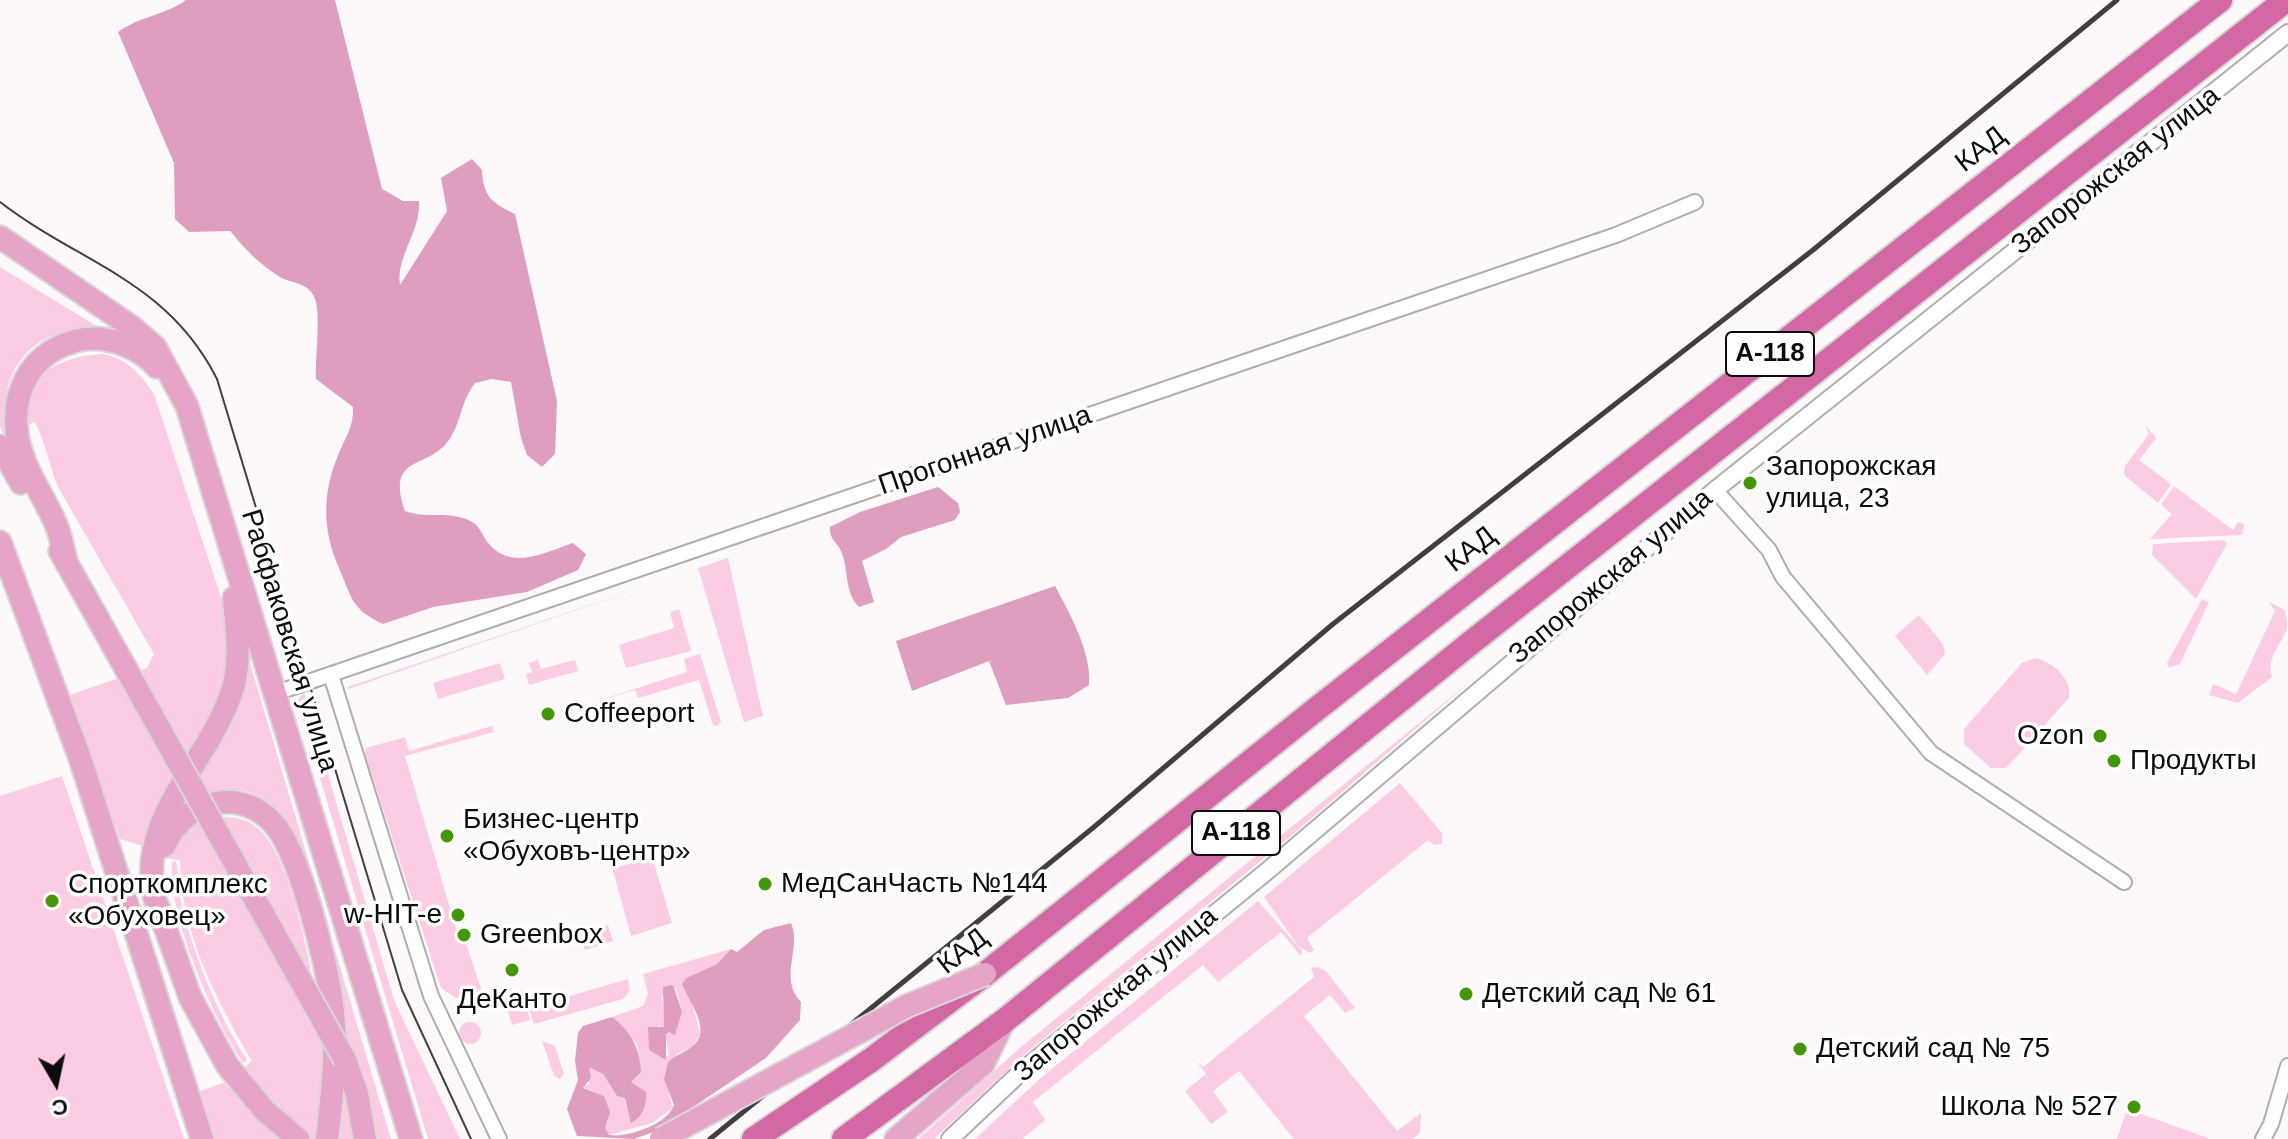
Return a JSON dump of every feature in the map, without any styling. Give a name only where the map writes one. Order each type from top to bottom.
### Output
[{"type":"highway","name":"КАД","points":[[754,1139],[871,1060],[985,974],[1331,697],[2220,0]]},
{"type":"highway","name":"А-118","points":[[844,1139],[1004,1021],[1481,636],[2286,0]]},
{"type":"main road","name":"Рабфаковская улица","points":[[0,237],[132,327],[155,347],[187,406],[411,1139]]},
{"type":"main road","points":[[67,564],[57,525],[23,459],[16,407],[18,394],[29,370],[64,344],[105,339],[140,352],[155,363],[187,406]]},
{"type":"main road","points":[[0,446],[345,1060],[357,1094],[365,1139]]},
{"type":"main road","points":[[0,542],[81,761],[202,1139]]},
{"type":"main road","points":[[231,557],[239,648],[234,682],[211,736],[153,841],[150,875],[190,997],[227,1065],[264,1110],[298,1139]]},
{"type":"main road","points":[[163,915],[162,849],[182,818],[198,808],[234,803],[258,810],[276,827],[296,868],[332,1005],[333,1067],[327,1139]]},
{"type":"main road","points":[[661,1139],[907,1006],[985,974]]},
{"type":"main road","points":[[896,1139],[983,1064],[1004,1021]]},
{"type":"street","name":"Запорожская улица","points":[[950,1139],[1022,1071],[1266,872],[1715,490],[2288,33]]},
{"type":"street","name":"Прогонная улица","points":[[273,694],[1604,240],[1695,202]]},
{"type":"street","points":[[1715,490],[1769,550],[1783,577],[1931,753],[2124,882]]},
{"type":"street","points":[[331,675],[431,996],[499,1139]]},
{"type":"street","points":[[2263,1139],[2271,1124],[2288,1066]]},
{"type":"shaded area","points":[[186,0],[335,0],[382,189],[403,201],[419,201],[419,212],[402,264],[400,285],[447,211],[441,178],[472,159],[482,170],[484,186],[490,198],[515,214],[557,401],[555,454],[542,467],[527,455],[511,382],[492,379],[475,383],[450,438],[436,453],[404,473],[400,481],[401,494],[405,511],[471,521],[490,545],[509,557],[531,557],[573,543],[586,554],[578,570],[527,592],[433,607],[383,624],[358,608],[333,554],[326,511],[329,482],[351,425],[353,407],[316,379],[318,325],[315,299],[309,289],[265,267],[230,231],[189,232],[175,219],[174,163],[118,32]]},
{"type":"shaded area","points":[[0,267],[103,330],[58,334],[26,353],[17,365],[7,392],[5,437],[0,427]]},
{"type":"shaded area","points":[[104,354],[133,369],[154,394],[220,594],[226,621],[229,663],[218,705],[142,846],[120,839],[70,695],[147,668],[154,654],[58,487],[34,422],[28,425],[26,439],[26,399],[34,384],[50,369],[70,359]]},
{"type":"shaded area","points":[[2145,425],[2156,438],[2139,460],[2171,484],[2158,503],[2124,475],[2125,466],[2149,434]]},
{"type":"shaded area","points":[[2174,486],[2233,530],[2238,522],[2244,524],[2242,535],[2150,539],[2172,514],[2161,505]]},
{"type":"shaded area","points":[[938,487],[958,503],[960,512],[955,520],[901,537],[862,561],[874,602],[859,607],[851,594],[841,551],[830,527],[860,512]]},
{"type":"shaded area","points":[[2224,540],[2227,544],[2196,599],[2152,555],[2153,544]]},
{"type":"shaded area","points":[[728,558],[763,716],[744,722],[698,568]]},
{"type":"shaded area","points":[[669,578],[348,689],[348,687]]},
{"type":"shaded area","points":[[1055,586],[1084,647],[1089,685],[1068,698],[1006,705],[989,661],[912,691],[896,641]]},
{"type":"shaded area","points":[[2202,599],[2209,602],[2180,664],[2169,668],[2167,663]]},
{"type":"shaded area","points":[[2269,602],[2285,610],[2287,624],[2271,663],[2272,677],[2238,703],[2209,695],[2213,684],[2236,694],[2275,611]]},
{"type":"shaded area","points":[[679,609],[691,651],[626,668],[619,645],[674,628],[670,612]]},
{"type":"shaded area","points":[[1919,615],[1943,644],[1945,654],[1927,675],[1895,636]]},
{"type":"shaded area","points":[[700,654],[721,722],[717,726],[713,725],[699,680],[638,698],[635,690],[594,702],[687,672],[684,659]]},
{"type":"shaded area","points":[[2035,658],[2060,672],[2067,684],[2069,698],[2010,764],[2005,768],[1991,768],[1964,744],[1964,729],[2022,663]]},
{"type":"shaded area","points":[[538,660],[541,669],[575,660],[578,671],[529,685],[526,674],[532,672],[529,663]]},
{"type":"shaded area","points":[[250,663],[314,879],[294,834],[274,809],[252,793],[227,790],[187,798]]},
{"type":"shaded area","points":[[500,663],[505,679],[438,699],[433,683]]},
{"type":"shaded area","points":[[1477,676],[1291,836],[1025,1054],[934,1139],[918,1139],[1021,1047]]},
{"type":"shaded area","points":[[304,692],[394,1000],[460,1139],[428,1139],[300,711],[298,700]]},
{"type":"shaded area","points":[[492,726],[494,732],[405,756],[459,938],[464,937],[485,1001],[459,1000],[441,988],[365,754],[366,748],[405,737],[409,751]]},
{"type":"shaded area","name":"Спорткомплекс «Обуховец»","points":[[62,776],[184,1139],[0,1139],[0,796]]},
{"type":"shaded area","points":[[1400,783],[1442,833],[1442,844],[1434,845],[1428,840],[1307,938],[1314,950],[1310,953],[1298,946],[1264,897]]},
{"type":"shaded area","points":[[213,818],[238,818],[259,829],[272,846],[294,899],[316,996],[322,1046],[316,1139],[213,1139],[199,1096],[200,1091],[229,1081],[252,1061],[203,965],[186,912],[180,860],[170,859],[186,832]]},
{"type":"shaded area","points":[[614,854],[618,867],[652,857],[672,923],[631,936],[609,856]]},
{"type":"shaded area","points":[[176,861],[180,898],[192,940],[216,1002],[247,1060],[243,1063],[206,994],[185,938],[173,885],[172,862]]},
{"type":"shaded area","points":[[314,879],[323,904],[333,942]]},
{"type":"shaded area","points":[[1258,901],[1302,951],[1301,956],[1281,932],[1218,982],[1203,965],[1033,1102],[1045,1120],[1022,1139],[975,1139],[1043,1076]]},
{"type":"shaded area","points":[[791,923],[794,943],[791,983],[801,1002],[800,1020],[766,1058],[659,1130],[634,1139],[577,1136],[567,1109],[578,1080],[575,1061],[578,1033],[583,1026],[612,1017],[629,1035],[639,1055],[641,1072],[631,1082],[646,1092],[646,1101],[641,1114],[631,1123],[625,1098],[617,1096],[603,1074],[589,1067],[591,1078],[583,1088],[604,1096],[610,1112],[605,1128],[609,1135],[636,1132],[656,1124],[674,1105],[664,1079],[668,1062],[695,1044],[701,1030],[697,1014],[682,984],[686,978],[717,964],[731,949],[737,952],[764,930]]},
{"type":"shaded area","points":[[608,925],[613,941],[585,950],[580,934]]},
{"type":"shaded area","points":[[333,942],[391,1139],[340,1139],[346,1041]]},
{"type":"shaded area","points":[[731,949],[717,964],[686,978],[700,1034],[693,1046],[677,1054],[669,1095],[673,1108],[652,1123],[609,1135],[604,1128],[608,1121],[597,1093],[583,1087],[589,1084],[589,1066],[603,1074],[617,1096],[625,1098],[625,1108],[630,1083],[641,1072],[637,1044],[612,1017],[643,1006],[648,994],[643,974]],"holes":[[[676,988],[682,1012],[675,1034],[670,1031],[666,1036],[669,1056],[659,1054],[658,1025],[663,1028],[665,1024],[662,996]]]},
{"type":"shaded area","points":[[1311,968],[1326,971],[1355,1008],[1345,1013],[1330,995],[1304,1016],[1397,1131],[1421,1113],[1420,1133],[1413,1139],[1294,1139],[1239,1071],[1213,1091],[1228,1112],[1211,1124],[1185,1091],[1206,1074],[1197,1062],[1203,1067],[1314,977]]},
{"type":"shaded area","points":[[628,979],[630,991],[623,999],[534,1024],[529,1008]]},
{"type":"shaded area","points":[[673,985],[682,1012],[675,1035],[669,1032],[666,1035],[666,1060],[649,1050],[648,1027],[664,1027],[663,987]]},
{"type":"shaded area","points":[[521,990],[530,1020],[512,1025],[502,992]]},
{"type":"shaded area","points":[[466,1022],[474,1022],[481,1033],[474,1044],[466,1044],[459,1037],[459,1029]]},
{"type":"shaded area","points":[[542,1041],[555,1046],[564,1074],[560,1079],[554,1076]]},
{"type":"shaded area","points":[[2127,1109],[2208,1138],[2208,1139],[2117,1139]]},
{"type":"tram line","points":[[0,202],[148,296],[173,318],[197,346],[217,379],[402,990],[471,1139]]},
{"type":"railway","points":[[710,1139],[1094,827],[1333,624],[1813,250],[2117,0]]},
{"type":"place","name":"Запорожская улица, 23","points":[[1750,483]]},
{"type":"place","name":"Coffeeport","points":[[548,714]]},
{"type":"place","name":"Ozon","points":[[2100,736]]},
{"type":"place","name":"Продукты","points":[[2114,761]]},
{"type":"place","name":"Бизнес-центр «Обуховъ-центр»","points":[[447,836]]},
{"type":"place","name":"МедСанЧасть №144","points":[[765,884]]},
{"type":"place","name":"Спорткомплекс «Обуховец»","points":[[52,901]]},
{"type":"place","name":"w-HIT-e","points":[[458,915]]},
{"type":"place","name":"Greenbox","points":[[464,935]]},
{"type":"place","name":"ДеКанто","points":[[512,970]]},
{"type":"place","name":"Детский сад № 61","points":[[1466,994]]},
{"type":"place","name":"Детский сад № 75","points":[[1800,1049]]},
{"type":"place","name":"Школа № 527","points":[[2134,1107]]}]
